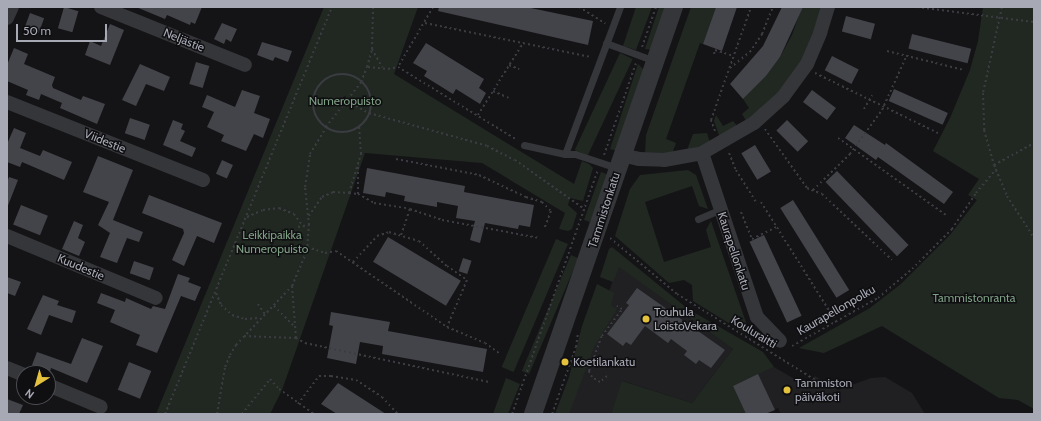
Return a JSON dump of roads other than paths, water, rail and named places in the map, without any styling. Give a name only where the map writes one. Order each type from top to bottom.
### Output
[{"type":"street","points":[[7,18],[12,7]]},
{"type":"street","name":"Neljästie","points":[[101,7],[244,65]]},
{"type":"street","name":"Tammistonkatu","points":[[533,414],[647,58],[674,7]]},
{"type":"street","points":[[614,162],[639,159],[664,160],[702,153],[722,144],[754,124],[783,98],[814,49],[828,7]]},
{"type":"street","name":"Viidestie","points":[[7,102],[202,180]]},
{"type":"street","name":"Kaurapellonkatu","points":[[702,153],[757,317],[780,341]]},
{"type":"street","name":"Kuudestie","points":[[7,236],[156,298]]},
{"type":"street","points":[[56,388],[101,407]]},
{"type":"lane","points":[[565,154],[620,7]]},
{"type":"lane","points":[[606,43],[647,58]]},
{"type":"lane","points":[[524,145],[565,154],[575,154],[614,162]]},
{"type":"lane","points":[[698,219],[721,210]]},
{"type":"place","name":"Touhula LoistoVekara","points":[[646,319]]},
{"type":"place","name":"Koetilankatu","points":[[565,362]]},
{"type":"place","name":"Tammiston päiväkoti","points":[[787,390]]},
{"type":"park label","name":"Numeropuisto","points":[[345,101]]},
{"type":"park label","name":"Leikkipaikka Numeropuisto","points":[[272,242]]},
{"type":"park label","name":"Tammistonranta","points":[[974,298]]}]
